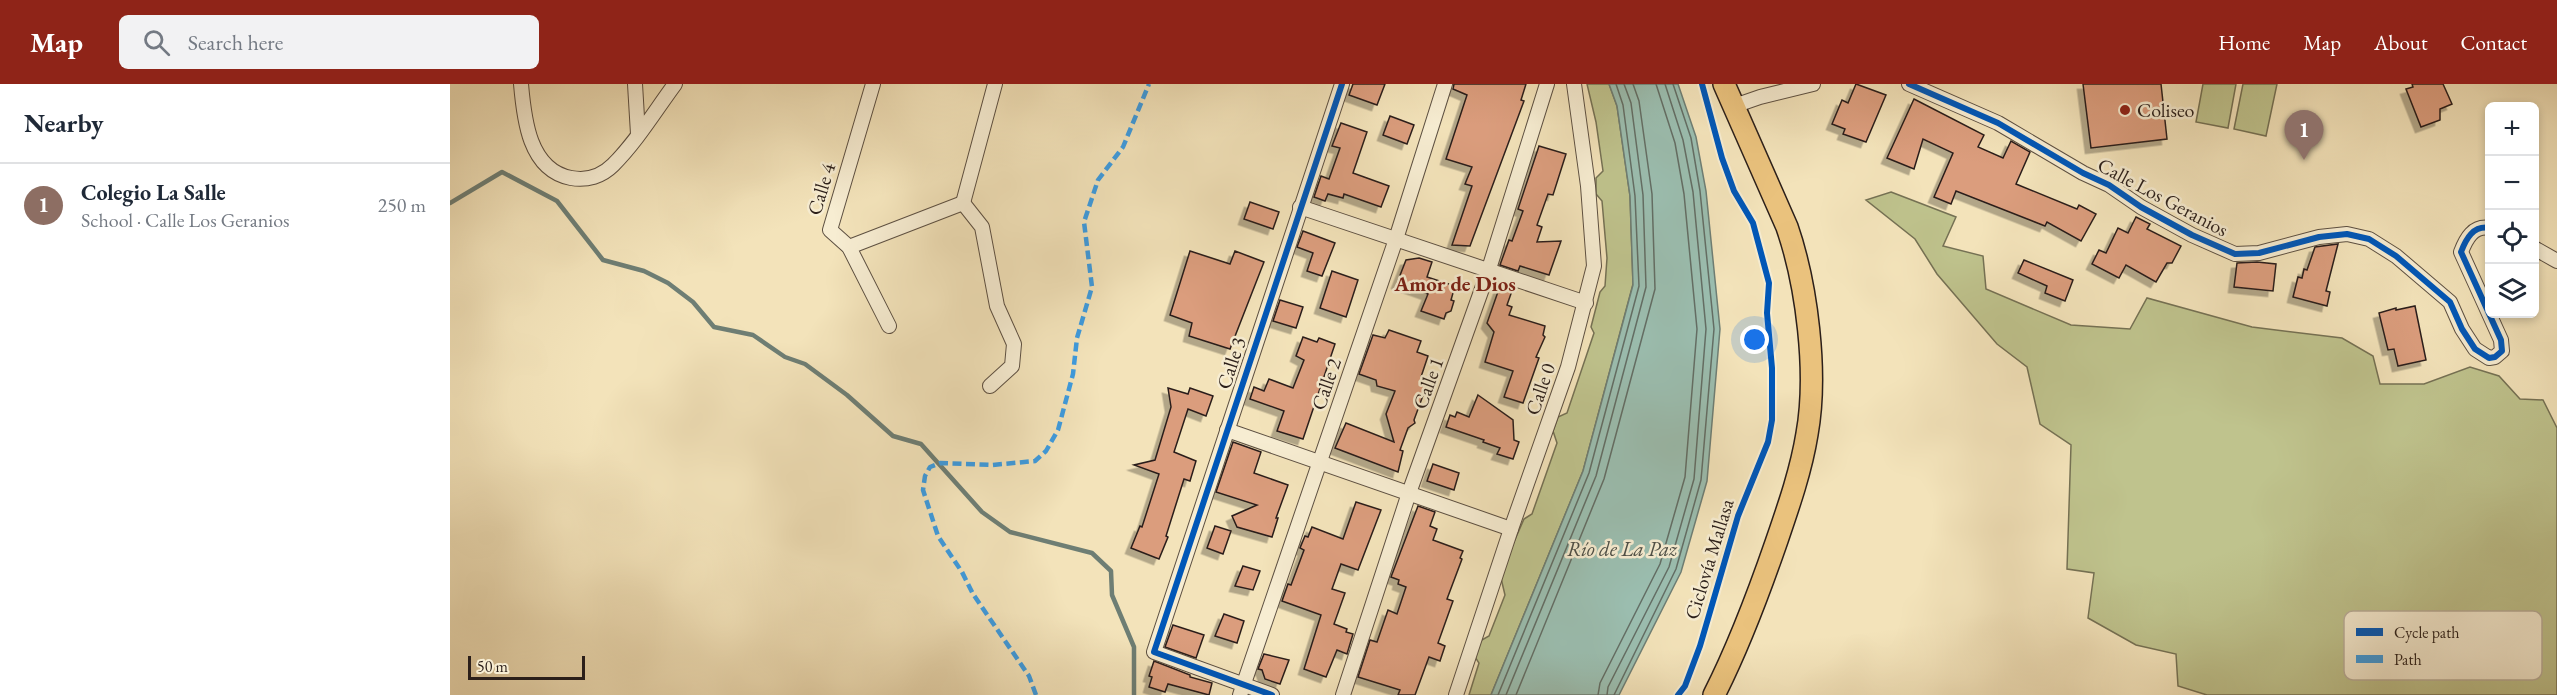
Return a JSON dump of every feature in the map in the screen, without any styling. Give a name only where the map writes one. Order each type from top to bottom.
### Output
[{"type":"main road","points":[[1714,695],[1754,605],[1797,478],[1808,432],[1810,379],[1803,279],[1796,251],[1724,84]]},
{"type":"street","points":[[521,84],[523,108],[530,140],[541,160],[565,177],[590,179],[613,166],[675,84]]},
{"type":"street","points":[[635,84],[638,134]]},
{"type":"street","name":"Calle 4","points":[[873,84],[830,230],[849,246],[889,326]]},
{"type":"street","points":[[963,203],[995,84]]},
{"type":"street","name":"Calle 3","points":[[1242,690],[1154,652],[1342,84]]},
{"type":"street","name":"Calle 2","points":[[1242,690],[1396,239],[1445,84]]},
{"type":"street","name":"Calle 1","points":[[1343,695],[1409,494],[1488,272],[1547,84]]},
{"type":"street","name":"Calle 0","points":[[1456,695],[1511,529],[1569,367],[1594,266],[1588,186],[1574,84]]},
{"type":"street","points":[[1734,106],[1813,84]]},
{"type":"street","name":"Calle Los Geranios","points":[[1909,84],[1998,123],[2083,173],[2109,185],[2149,212],[2235,254],[2259,253],[2319,237],[2347,234],[2369,239],[2396,256],[2450,302],[2462,329],[2475,349],[2489,358],[2495,357],[2502,351],[2501,340],[2461,252],[2472,232],[2485,227]]},
{"type":"street","points":[[849,246],[963,203]]},
{"type":"street","points":[[963,203],[982,227],[997,306],[1014,344],[1012,366],[990,386]]},
{"type":"street","points":[[1300,207],[1586,303]]},
{"type":"street","points":[[2539,250],[2557,261]]},
{"type":"street","points":[[1227,430],[1511,529]]},
{"type":"street","points":[[1242,690],[1272,695]]},
{"type":"green space","points":[[1587,84],[1609,84],[1617,106],[1630,196],[1633,284],[1583,471],[1491,695],[1469,695],[1479,663],[1475,657],[1480,641],[1489,636],[1505,595],[1500,574],[1524,519],[1532,514],[1557,443],[1553,431],[1558,417],[1567,413],[1594,333],[1591,327],[1600,292],[1605,286],[1607,258],[1602,201],[1596,194],[1596,178],[1603,171],[1596,122]]},
{"type":"green space","points":[[2203,84],[2236,84],[2228,128],[2196,122]]},
{"type":"green space","points":[[2243,84],[2277,84],[2266,136],[2234,129]]},
{"type":"green space","points":[[1891,192],[1956,217],[1943,246],[1983,256],[1986,289],[2071,325],[2130,329],[2147,298],[2252,327],[2342,338],[2373,356],[2380,384],[2424,384],[2470,367],[2499,376],[2520,399],[2543,400],[2557,428],[2557,695],[2207,695],[2178,686],[2176,654],[2136,645],[2088,618],[2094,573],[2067,569],[2071,445],[2040,424],[2027,367],[1997,344],[1937,274],[1915,239],[1866,200]]},
{"type":"water","name":"Río de La Paz","points":[[1609,84],[1678,84],[1696,137],[1706,191],[1720,329],[1707,481],[1681,572],[1619,695],[1491,695],[1583,471],[1633,285],[1630,196],[1617,106]]},
{"type":"building","points":[[1353,84],[1385,84],[1377,105],[1349,95]]},
{"type":"building","points":[[1454,84],[1526,84],[1521,100],[1524,101],[1470,246],[1452,245],[1472,186],[1465,184],[1472,167],[1446,159],[1467,95],[1453,89]]},
{"type":"building","points":[[1856,84],[1886,95],[1866,142],[1843,134],[1845,129],[1832,124],[1842,100],[1848,103]]},
{"type":"building","name":"Coliseo","points":[[2083,84],[2161,84],[2167,139],[2091,148]]},
{"type":"building","points":[[2412,84],[2443,84],[2452,104],[2440,109],[2440,120],[2421,127],[2406,89],[2413,87]]},
{"type":"building","points":[[1914,99],[1984,135],[1978,147],[2003,158],[2011,141],[2030,152],[2016,184],[2077,209],[2079,205],[2096,214],[2081,241],[2047,222],[2045,226],[1956,191],[1951,204],[1934,197],[1953,153],[1923,139],[1914,169],[1887,158]]},
{"type":"building","points":[[1390,116],[1414,125],[1407,144],[1383,135]]},
{"type":"building","points":[[1341,123],[1367,132],[1353,173],[1389,186],[1381,207],[1344,194],[1343,198],[1328,194],[1325,201],[1314,197],[1321,176],[1329,179],[1340,148],[1332,146]]},
{"type":"building","points":[[1539,146],[1566,154],[1553,195],[1548,194],[1537,225],[1542,227],[1537,242],[1561,241],[1549,275],[1520,266],[1518,271],[1500,265],[1523,211],[1518,209]]},
{"type":"building","points":[[1250,202],[1279,212],[1273,229],[1244,219]]},
{"type":"building","points":[[2136,217],[2150,224],[2147,229],[2181,246],[2172,263],[2167,263],[2156,282],[2126,265],[2119,278],[2092,264],[2099,250],[2106,253],[2118,228],[2128,233]]},
{"type":"building","points":[[1303,231],[1335,243],[1322,276],[1307,271],[1313,253],[1297,247]]},
{"type":"building","points":[[2338,244],[2326,291],[2330,292],[2327,306],[2293,297],[2298,277],[2302,278],[2304,269],[2307,270],[2315,247]]},
{"type":"building","points":[[1190,251],[1230,264],[1235,251],[1264,262],[1230,349],[1189,336],[1192,323],[1170,315]]},
{"type":"building","points":[[1419,258],[1432,262],[1427,277],[1455,286],[1451,311],[1446,313],[1444,319],[1421,311],[1428,294],[1397,283],[1406,260]]},
{"type":"building","points":[[2024,260],[2073,280],[2065,301],[2045,293],[2047,286],[2018,273]]},
{"type":"building","points":[[2237,263],[2276,264],[2273,291],[2234,287]]},
{"type":"building","points":[[1332,271],[1358,280],[1346,317],[1320,308]]},
{"type":"building","points":[[1494,282],[1513,288],[1507,305],[1512,307],[1509,315],[1545,326],[1543,335],[1545,337],[1536,357],[1539,358],[1523,403],[1504,397],[1513,371],[1485,362],[1494,332],[1487,323],[1500,286],[1493,284]]},
{"type":"building","points":[[1280,300],[1303,307],[1296,328],[1273,321]]},
{"type":"building","points":[[2415,306],[2426,360],[2398,366],[2394,349],[2388,350],[2379,313]]},
{"type":"building","points":[[1389,330],[1421,341],[1417,352],[1428,356],[1421,377],[1429,379],[1414,420],[1415,423],[1408,428],[1400,450],[1403,451],[1398,472],[1335,448],[1346,423],[1394,442],[1386,414],[1395,391],[1377,386],[1376,380],[1359,374],[1373,335],[1385,338]]},
{"type":"building","points":[[1303,337],[1317,342],[1319,338],[1335,344],[1303,439],[1277,431],[1284,411],[1250,399],[1254,387],[1264,391],[1269,379],[1293,388],[1304,360],[1296,356]]},
{"type":"building","points":[[1168,388],[1188,394],[1190,388],[1213,396],[1206,416],[1188,409],[1174,452],[1196,461],[1190,481],[1184,479],[1166,536],[1168,537],[1159,559],[1131,548],[1140,526],[1142,527],[1159,474],[1134,465],[1155,460],[1171,407]]},
{"type":"building","points":[[1478,395],[1513,420],[1514,440],[1519,442],[1513,459],[1497,454],[1500,448],[1483,442],[1484,440],[1446,427],[1450,415],[1455,417],[1457,412],[1469,417]]},
{"type":"building","points":[[1233,442],[1261,452],[1254,473],[1288,485],[1272,537],[1237,527],[1232,516],[1257,505],[1216,492]]},
{"type":"building","points":[[1433,464],[1459,473],[1454,490],[1427,481]]},
{"type":"building","points":[[1356,502],[1381,510],[1358,570],[1341,564],[1332,589],[1345,593],[1334,624],[1353,634],[1347,654],[1337,650],[1326,677],[1304,669],[1321,615],[1282,601],[1288,584],[1291,585],[1304,550],[1300,548],[1305,536],[1308,537],[1312,527],[1343,539]]},
{"type":"building","points":[[1418,506],[1435,512],[1430,526],[1437,529],[1433,540],[1463,551],[1447,599],[1453,601],[1438,643],[1445,646],[1440,661],[1429,657],[1415,695],[1398,695],[1400,690],[1358,677],[1370,640],[1377,642],[1388,610],[1397,614],[1406,587],[1398,584],[1399,580],[1391,577]]},
{"type":"building","points":[[1215,526],[1231,531],[1223,554],[1207,548]]},
{"type":"building","points":[[1243,566],[1260,571],[1253,590],[1235,586]]},
{"type":"building","points":[[1224,614],[1244,621],[1237,643],[1215,636]]},
{"type":"building","points":[[1173,625],[1204,635],[1196,658],[1165,647]]},
{"type":"building","points":[[1264,654],[1289,660],[1280,684],[1265,679],[1262,670],[1258,669]]},
{"type":"building","points":[[1154,661],[1190,675],[1190,677],[1212,683],[1209,695],[1168,684],[1165,692],[1149,687],[1152,677],[1149,676]]},
{"type":"waterway","points":[[450,203],[502,172],[557,201],[603,260],[644,271],[668,283],[693,302],[714,327],[753,335],[785,357],[805,364],[847,395],[893,436],[921,444],[982,512],[1010,532],[1092,553],[1111,571],[1112,595],[1134,647],[1134,695]]},
{"type":"marked path","points":[[1036,695],[1029,676],[973,594],[962,572],[938,536],[923,490],[925,476],[930,467],[940,463],[992,465],[1035,461],[1046,451],[1058,430],[1073,374],[1077,338],[1092,287],[1084,222],[1098,180],[1123,147],[1149,84]]},
{"type":"cycle path","points":[[1272,695],[1154,652],[1342,84]]},
{"type":"cycle path","name":"Ciclovía Mallasa","points":[[1678,695],[1685,686],[1700,646],[1738,516],[1768,442],[1772,420],[1772,368],[1767,313],[1769,283],[1753,223],[1734,191],[1722,158],[1702,84]]},
{"type":"cycle path","points":[[1909,84],[1998,123],[2083,173],[2109,185],[2141,207],[2192,235],[2235,254],[2259,253],[2319,237],[2347,234],[2369,239],[2396,256],[2450,302],[2462,329],[2475,349],[2489,358],[2495,357],[2502,351],[2501,340],[2461,252],[2471,234],[2485,228]]},
{"type":"place","name":"Coliseo","points":[[2125,110]]},
{"type":"place","name":"Colegio La Salle","points":[[2304,160]]},
{"type":"district","name":"Amor de Dios","points":[[1455,283]]}]
